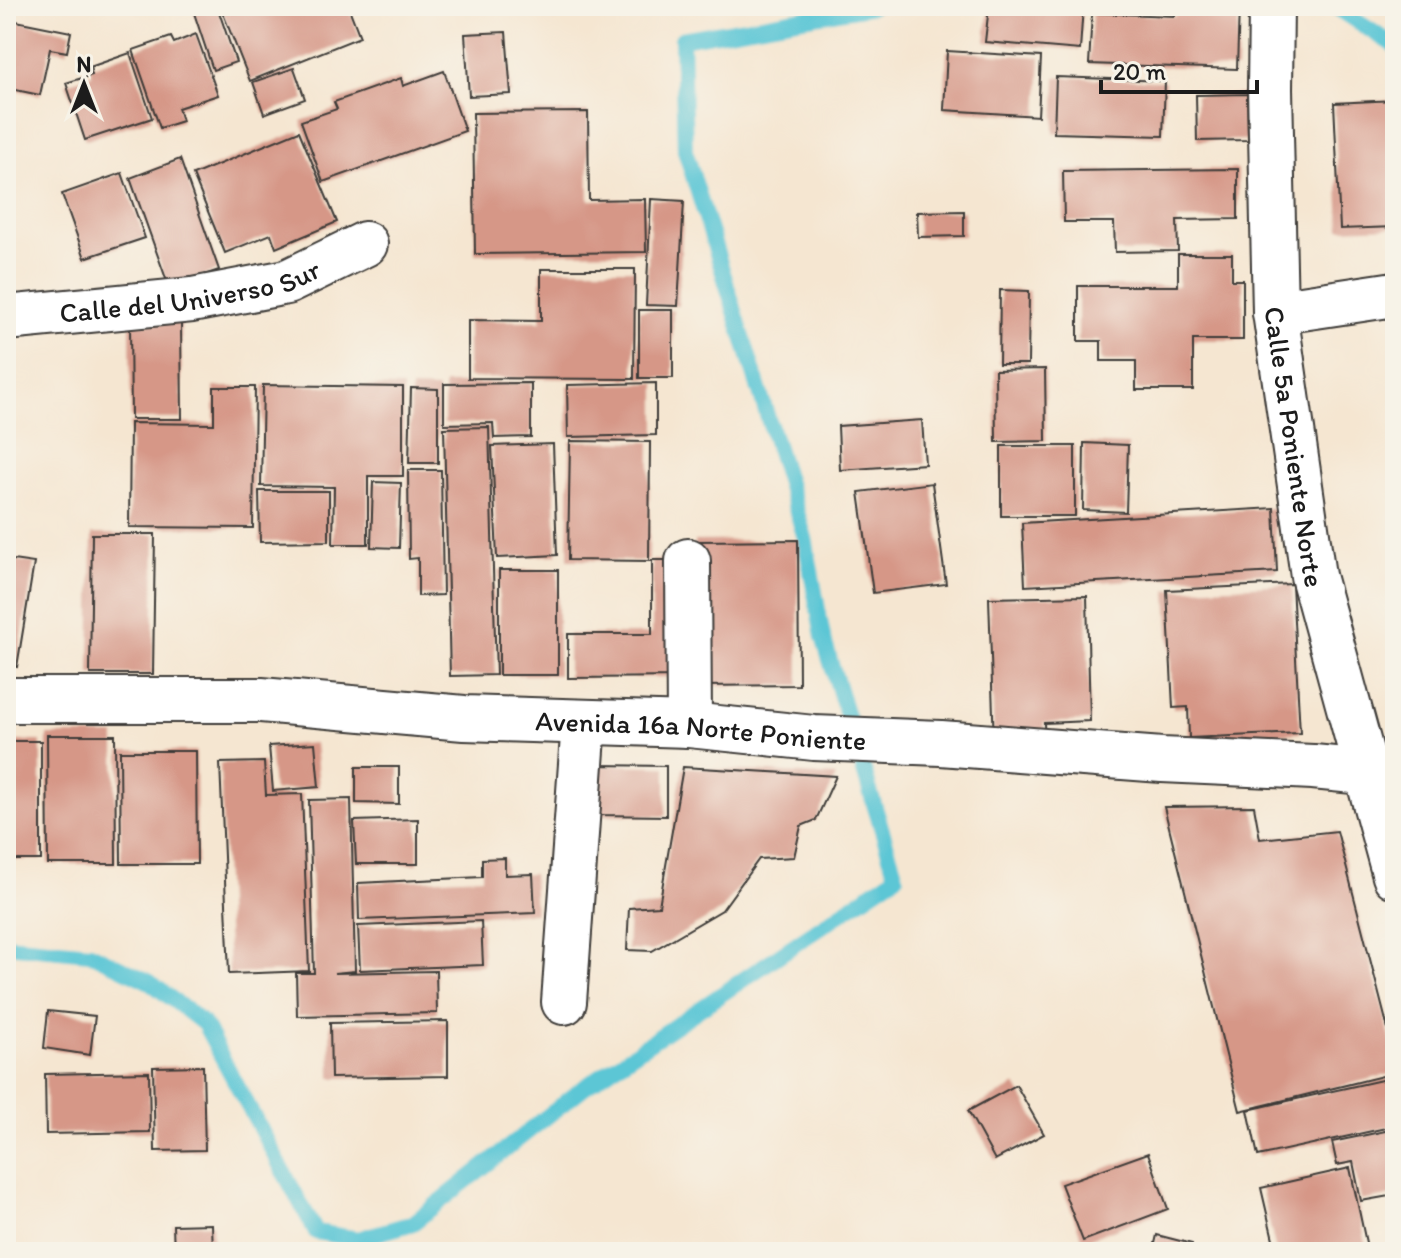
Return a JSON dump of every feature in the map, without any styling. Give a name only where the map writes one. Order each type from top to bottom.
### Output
[{"type":"street","name":"Calle 5a Poniente Norte","points":[[1271,6],[1275,312],[1313,576],[1382,773],[1395,876]]},
{"type":"street","name":"Calle del Universo Sur","points":[[6,318],[192,300],[287,282],[365,244]]},
{"type":"street","points":[[1275,312],[1395,294]]},
{"type":"street","points":[[688,561],[689,725]]},
{"type":"street","name":"Avenida 16a Norte Poniente","points":[[6,700],[261,700],[464,718],[689,725],[814,738],[941,743],[1382,773]]},
{"type":"street","points":[[564,1002],[584,722]]},
{"type":"building","points":[[217,6],[236,62],[213,70],[194,13]]},
{"type":"building","points":[[220,6],[348,6],[360,37],[250,81]]},
{"type":"building","points":[[989,6],[1083,6],[1080,50],[985,42]]},
{"type":"building","points":[[1176,6],[1239,6],[1237,69],[1089,64],[1092,13],[1175,16]]},
{"type":"building","points":[[6,19],[71,32],[67,52],[50,49],[40,95],[6,88]]},
{"type":"building","points":[[506,32],[511,94],[469,96],[465,34]]},
{"type":"building","points":[[196,34],[218,95],[178,108],[182,121],[160,128],[133,50],[171,37],[174,43]]},
{"type":"building","points":[[947,51],[1041,57],[1038,116],[944,110]]},
{"type":"building","points":[[130,53],[152,118],[85,140],[66,83],[92,75],[90,67]]},
{"type":"building","points":[[294,68],[305,99],[264,114],[253,82]]},
{"type":"building","points":[[444,71],[465,131],[323,182],[301,121],[337,109],[334,102],[401,78],[403,86]]},
{"type":"building","points":[[1056,77],[1165,81],[1163,136],[1054,133]]},
{"type":"building","points":[[1247,94],[1248,140],[1197,141],[1196,95]]},
{"type":"building","points":[[1395,100],[1395,227],[1340,229],[1334,103]]},
{"type":"building","points":[[588,112],[589,200],[645,199],[646,252],[475,254],[473,113]]},
{"type":"building","points":[[299,131],[337,222],[276,248],[271,234],[225,253],[193,175]]},
{"type":"building","points":[[180,159],[219,270],[169,287],[130,178]]},
{"type":"building","points":[[1238,169],[1238,219],[1177,220],[1178,251],[1115,252],[1114,222],[1064,222],[1063,171]]},
{"type":"building","points":[[122,173],[145,238],[85,258],[62,194]]},
{"type":"building","points":[[651,199],[684,201],[678,306],[646,305]]},
{"type":"building","points":[[964,211],[964,236],[918,237],[917,212]]},
{"type":"building","points":[[1178,254],[1232,254],[1232,280],[1243,280],[1243,340],[1193,340],[1193,390],[1136,390],[1136,361],[1101,361],[1101,341],[1078,341],[1078,286],[1178,286]]},
{"type":"building","points":[[541,269],[635,269],[634,379],[468,378],[468,320],[541,321]]},
{"type":"building","points":[[1000,290],[1029,291],[1028,364],[999,364]]},
{"type":"building","points":[[639,310],[673,310],[673,378],[639,378]]},
{"type":"building","points":[[181,323],[182,419],[131,419],[130,324]]},
{"type":"building","points":[[1045,369],[1046,441],[996,442],[995,370]]},
{"type":"building","points":[[531,383],[531,437],[494,438],[493,423],[444,424],[444,384]]},
{"type":"building","points":[[656,383],[656,435],[568,437],[567,385]]},
{"type":"building","points":[[263,385],[403,387],[403,476],[368,476],[368,544],[333,544],[334,487],[261,486]]},
{"type":"building","points":[[214,387],[255,387],[253,528],[129,527],[130,423],[214,424]]},
{"type":"building","points":[[411,388],[438,389],[438,463],[409,463]]},
{"type":"building","points":[[922,420],[925,464],[840,470],[838,426]]},
{"type":"building","points":[[489,427],[496,675],[450,676],[444,428]]},
{"type":"building","points":[[570,441],[650,442],[649,561],[568,560]]},
{"type":"building","points":[[1084,443],[1128,445],[1126,512],[1083,510]]},
{"type":"building","points":[[553,444],[557,555],[497,558],[492,446]]},
{"type":"building","points":[[1001,446],[1075,446],[1075,516],[1001,516]]},
{"type":"building","points":[[408,470],[441,470],[443,595],[418,596],[418,558],[409,559]]},
{"type":"building","points":[[373,482],[401,483],[399,548],[371,547]]},
{"type":"building","points":[[932,483],[946,584],[873,593],[859,492]]},
{"type":"building","points":[[259,491],[329,491],[329,541],[260,542]]},
{"type":"building","points":[[1274,508],[1277,572],[1025,586],[1022,523]]},
{"type":"building","points":[[92,534],[155,534],[153,674],[90,674]]},
{"type":"building","points":[[798,540],[799,685],[696,686],[695,541]]},
{"type":"building","points":[[6,559],[34,563],[17,667],[6,665]]},
{"type":"building","points":[[652,560],[685,560],[685,677],[568,678],[568,634],[652,634]]},
{"type":"building","points":[[499,570],[558,570],[558,675],[499,675]]},
{"type":"building","points":[[1292,584],[1300,733],[1189,738],[1188,707],[1173,708],[1167,590]]},
{"type":"building","points":[[1087,596],[1090,721],[1044,723],[1045,743],[994,744],[989,598]]},
{"type":"building","points":[[47,735],[115,735],[116,864],[48,864]]},
{"type":"building","points":[[6,741],[41,741],[41,860],[6,860]]},
{"type":"building","points":[[315,743],[319,787],[273,791],[269,746]]},
{"type":"building","points":[[120,751],[196,751],[197,864],[121,864]]},
{"type":"building","points":[[264,762],[266,795],[302,794],[309,971],[229,974],[220,763]]},
{"type":"building","points":[[599,765],[666,766],[666,816],[598,815]]},
{"type":"building","points":[[356,767],[399,767],[399,804],[356,803]]},
{"type":"building","points":[[683,767],[836,776],[816,820],[801,826],[794,857],[759,859],[722,910],[652,951],[627,950],[629,908],[659,906]]},
{"type":"building","points":[[351,799],[355,971],[334,973],[436,971],[437,1013],[297,1016],[296,973],[314,973],[309,800]]},
{"type":"building","points":[[1254,806],[1260,839],[1337,831],[1395,1056],[1395,1073],[1240,1111],[1164,807]]},
{"type":"building","points":[[418,819],[418,864],[356,864],[354,821]]},
{"type":"building","points":[[505,858],[505,875],[533,874],[535,913],[359,920],[358,883],[482,877],[482,859]]},
{"type":"building","points":[[481,921],[483,965],[360,970],[358,926]]},
{"type":"building","points":[[48,1011],[95,1016],[90,1055],[44,1048]]},
{"type":"building","points":[[448,1021],[448,1076],[331,1078],[330,1023]]},
{"type":"building","points":[[203,1066],[205,1150],[155,1151],[153,1067]]},
{"type":"building","points":[[149,1072],[150,1132],[46,1134],[45,1074]]},
{"type":"building","points":[[1395,1077],[1395,1126],[1258,1156],[1248,1110]]},
{"type":"building","points":[[1016,1085],[1044,1134],[995,1160],[968,1111]]},
{"type":"building","points":[[9,1086],[10,1146],[6,1146],[6,1087]]},
{"type":"building","points":[[1395,1129],[1395,1195],[1361,1201],[1353,1162],[1337,1165],[1332,1142]]},
{"type":"building","points":[[1148,1153],[1168,1209],[1083,1241],[1061,1184]]},
{"type":"building","points":[[1350,1168],[1368,1252],[1276,1252],[1261,1188]]},
{"type":"building","points":[[212,1224],[213,1252],[174,1252],[173,1225]]},
{"type":"building","points":[[1157,1235],[1192,1244],[1190,1252],[1153,1252]]},
{"type":"waterway","points":[[6,945],[90,953],[150,982],[204,1024],[316,1232],[358,1239],[413,1223],[583,1088],[896,876],[823,637],[805,538],[685,150],[682,39],[872,6]]},
{"type":"waterway","points":[[1333,6],[1395,46]]}]
